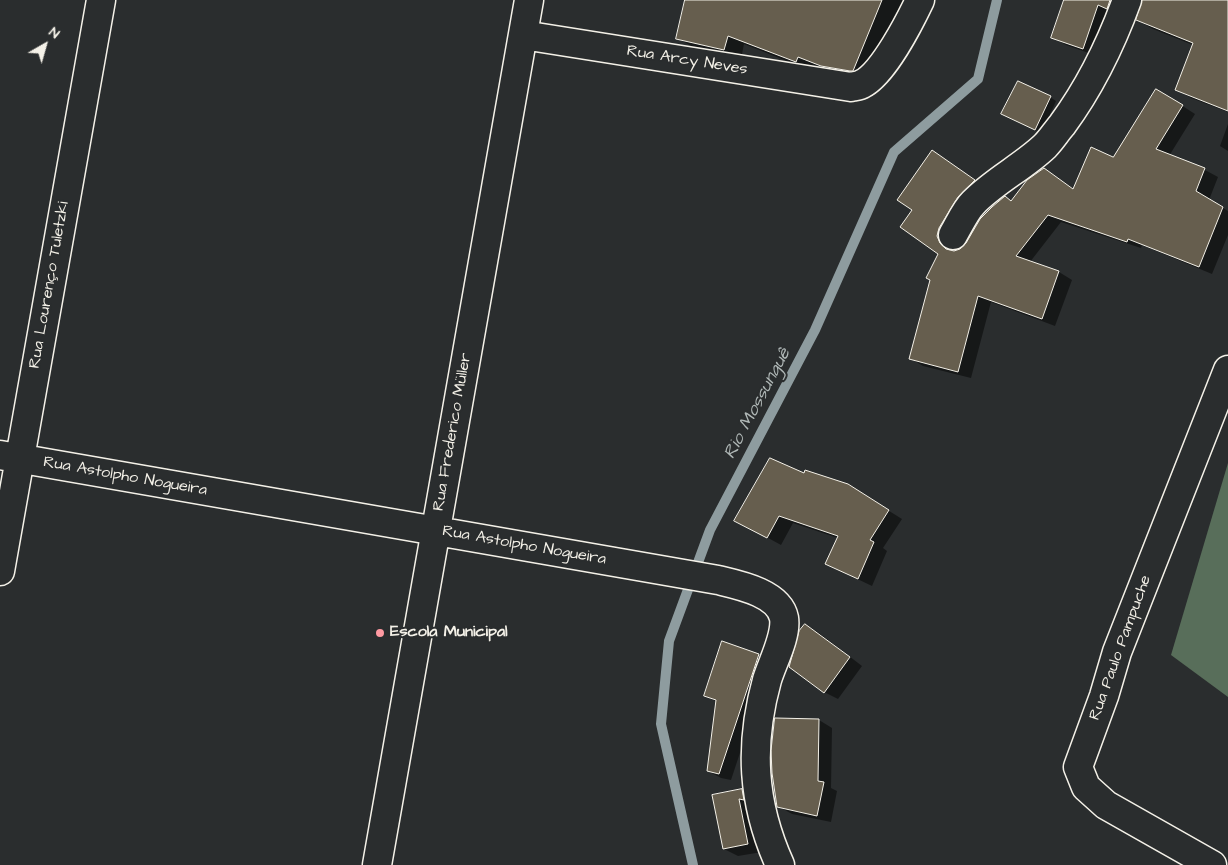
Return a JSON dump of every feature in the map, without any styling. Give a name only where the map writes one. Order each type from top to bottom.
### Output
[{"type":"street","name":"Rua Lourenço Tuletzki","points":[[0,571],[10,457],[101,0]]},
{"type":"street","name":"Rua Frederico Müller","points":[[377,865],[529,0]]},
{"type":"street","name":"Rua Arcy Neves","points":[[523,35],[851,87],[862,84],[874,76],[888,56],[920,0]]},
{"type":"street","points":[[953,235],[971,204],[1047,144],[1075,107],[1097,70],[1127,0]]},
{"type":"street","name":"Rua Paulo Pampuche","points":[[1212,865],[1106,805],[1086,787],[1078,767],[1117,652],[1228,370]]},
{"type":"street","name":"Rua Astolpho Nogueira","points":[[10,457],[718,580],[743,586],[763,595],[777,604],[784,618],[783,633],[760,708],[756,749],[756,782],[760,810],[771,846],[780,865]]},
{"type":"green space","points":[[1228,463],[1228,697],[1171,655]]},
{"type":"building","points":[[685,0],[882,0],[853,71],[850,71],[821,66],[798,57],[796,62],[728,36],[724,50],[676,39]]},
{"type":"building","points":[[1064,0],[1110,0],[1107,9],[1098,5],[1083,49],[1051,38]]},
{"type":"building","points":[[1142,0],[1228,0],[1228,111],[1175,90],[1193,43],[1136,20]]},
{"type":"building","points":[[1018,81],[1051,96],[1035,130],[1001,114]]},
{"type":"building","points":[[1156,89],[1183,105],[1156,149],[1205,168],[1196,191],[1223,207],[1199,267],[1128,239],[1127,242],[1048,215],[1016,256],[1059,271],[1042,319],[978,296],[958,372],[909,359],[930,280],[926,278],[938,254],[900,227],[912,210],[897,200],[932,150],[975,180],[958,197],[939,228],[937,236],[940,243],[946,249],[954,251],[960,249],[966,243],[980,219],[992,207],[1005,196],[1011,201],[1027,180],[1044,168],[1073,189],[1091,147],[1113,157]]},
{"type":"building","points":[[770,458],[804,473],[805,470],[848,484],[889,510],[870,540],[874,542],[858,579],[825,564],[838,536],[779,516],[767,538],[734,521]]},
{"type":"building","points":[[805,624],[850,657],[824,693],[789,667],[799,631]]},
{"type":"building","points":[[722,641],[759,654],[719,774],[707,771],[716,700],[704,696]]},
{"type":"building","points":[[775,718],[819,719],[818,781],[824,782],[817,816],[777,807],[771,751]]},
{"type":"building","points":[[742,789],[744,800],[739,799],[748,844],[723,849],[712,795]]},
{"type":"waterway","name":"Rio Mossunguê","points":[[693,865],[661,724],[669,641],[710,530],[815,330],[894,152],[978,79],[997,0]]},
{"type":"place","name":"Escola Municipal","points":[[380,633]]}]
